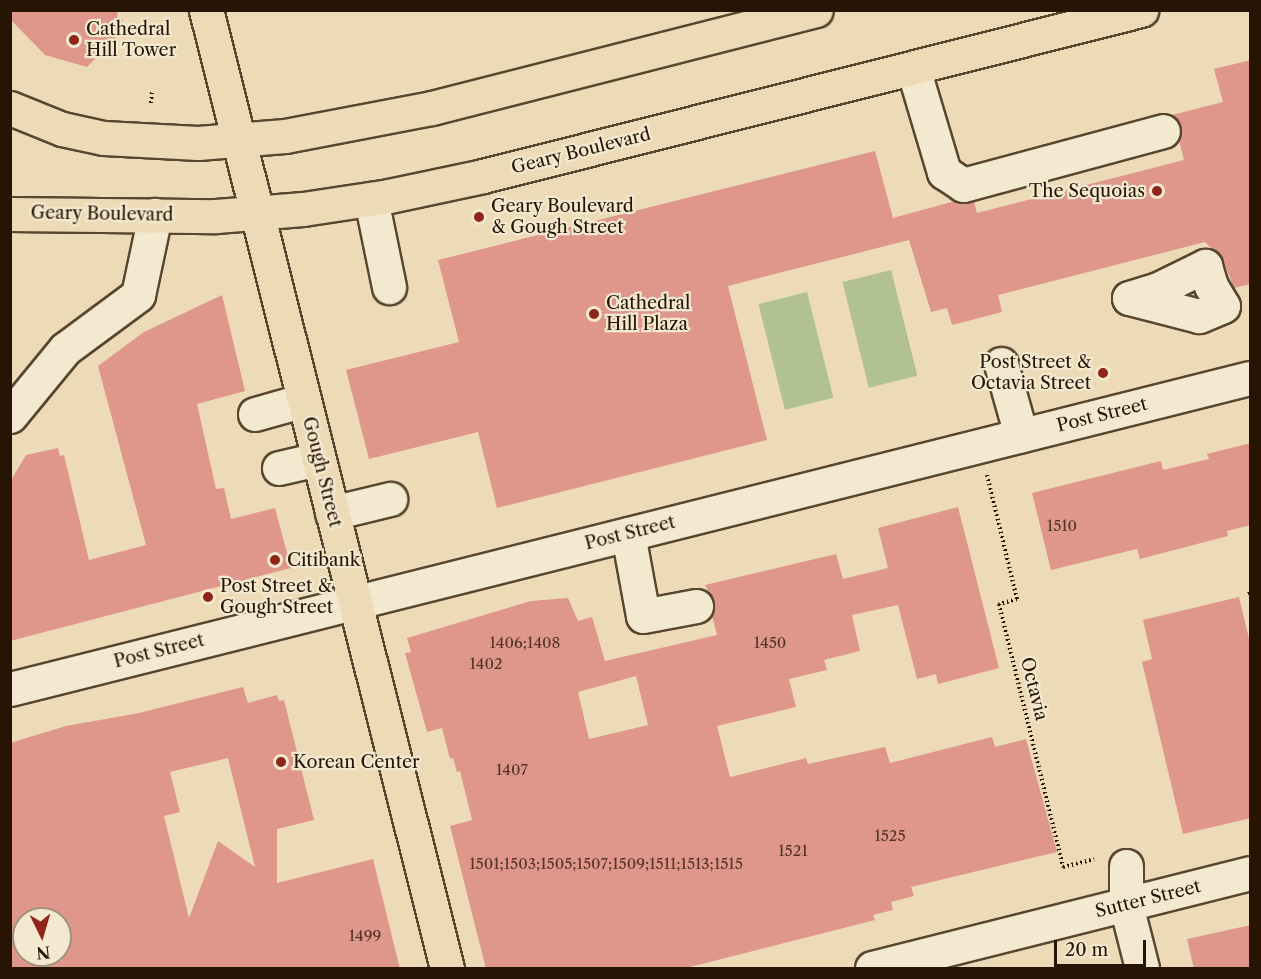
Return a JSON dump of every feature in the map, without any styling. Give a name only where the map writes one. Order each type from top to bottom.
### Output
[{"type":"main road","name":"Gough Street","points":[[206,10],[447,969]]},
{"type":"main road","points":[[10,108],[62,129],[104,138],[145,142],[239,141],[391,117],[816,10]]},
{"type":"main road","name":"Geary Boulevard","points":[[10,214],[257,214],[371,199],[483,176],[1141,10]]},
{"type":"street","points":[[913,68],[944,172],[963,185],[1162,131]]},
{"type":"street","points":[[371,199],[389,287]]},
{"type":"street","points":[[10,416],[65,349],[138,295],[155,215]]},
{"type":"street","points":[[1001,364],[1021,435]]},
{"type":"street","name":"Post Street","points":[[10,689],[1251,378]]},
{"type":"street","points":[[255,414],[304,400]]},
{"type":"street","points":[[279,468],[318,459]]},
{"type":"street","points":[[332,513],[390,499]]},
{"type":"street","points":[[628,534],[643,616],[696,606]]},
{"type":"street","points":[[1126,866],[1118,907],[1142,969]]},
{"type":"street","name":"Sutter Street","points":[[872,969],[1251,873]]},
{"type":"path","points":[[151,103],[152,92]]},
{"type":"path","name":"Octavia","points":[[980,446],[1017,599],[999,604],[1063,867],[1098,858],[1118,907]]},
{"type":"green space","points":[[891,270],[917,376],[869,388],[842,282]]},
{"type":"green space","points":[[807,292],[833,398],[785,410],[758,304]]},
{"type":"building","name":"Cathedral Hill Tower","points":[[10,10],[118,10],[117,17],[123,19],[118,36],[87,67],[45,55],[10,19]]},
{"type":"building","name":"Cathedral Hill Plaza","points":[[1251,60],[1251,284],[1234,288],[1223,260],[1205,242],[998,295],[1002,312],[952,325],[947,308],[931,312],[909,240],[728,286],[767,440],[497,508],[478,432],[369,459],[346,370],[459,342],[438,260],[875,151],[893,218],[955,201],[974,201],[977,213],[1184,160],[1179,140],[1181,127],[1172,115],[1223,102],[1214,69]]},
{"type":"building","points":[[222,295],[245,391],[197,404],[216,489],[224,488],[231,519],[275,508],[291,568],[10,641],[10,482],[26,455],[58,448],[60,456],[64,455],[89,560],[146,545],[98,366],[144,332]]},
{"type":"building","points":[[1251,443],[1251,525],[1227,531],[1228,536],[1140,559],[1137,549],[1051,570],[1032,493],[1161,461],[1163,470],[1209,459],[1207,454]]},
{"type":"building","points":[[958,507],[999,668],[938,684],[936,674],[917,679],[898,605],[852,615],[860,651],[824,660],[827,670],[789,679],[796,707],[717,726],[730,777],[806,758],[808,764],[885,747],[890,763],[992,737],[995,747],[1026,739],[1057,852],[911,887],[914,896],[891,902],[893,910],[873,915],[875,920],[682,969],[486,969],[450,826],[472,820],[460,771],[457,772],[453,758],[450,759],[442,728],[427,732],[405,653],[411,652],[407,638],[531,601],[568,598],[578,621],[592,617],[605,661],[717,635],[712,615],[714,602],[705,585],[836,554],[843,579],[888,568],[878,528]],"holes":[[[636,676],[648,725],[589,739],[578,692]]]},
{"type":"building","points":[[1239,597],[1251,647],[1251,818],[1183,834],[1142,662],[1152,659],[1143,620]]},
{"type":"building","points":[[243,687],[248,703],[277,695],[279,701],[284,700],[314,820],[277,829],[277,883],[373,859],[400,969],[10,969],[10,743],[66,726],[139,713]],"holes":[[[228,758],[255,867],[218,841],[189,918],[164,816],[180,812],[170,772]]]},
{"type":"building","points":[[1251,925],[1251,969],[1194,969],[1187,939]]},
{"type":"place","name":"Cathedral Hill Tower","points":[[74,40]]},
{"type":"place","name":"The Sequoias","points":[[1157,191]]},
{"type":"place","name":"Geary Boulevard & Gough Street","points":[[479,217]]},
{"type":"place","name":"Cathedral Hill Plaza","points":[[594,314]]},
{"type":"place","name":"Post Street & Octavia Street","points":[[1103,373]]},
{"type":"place","name":"Citibank","points":[[275,560]]},
{"type":"place","name":"Post Street & Gough Street","points":[[208,597]]},
{"type":"place","name":"Korean Center","points":[[281,762]]}]
